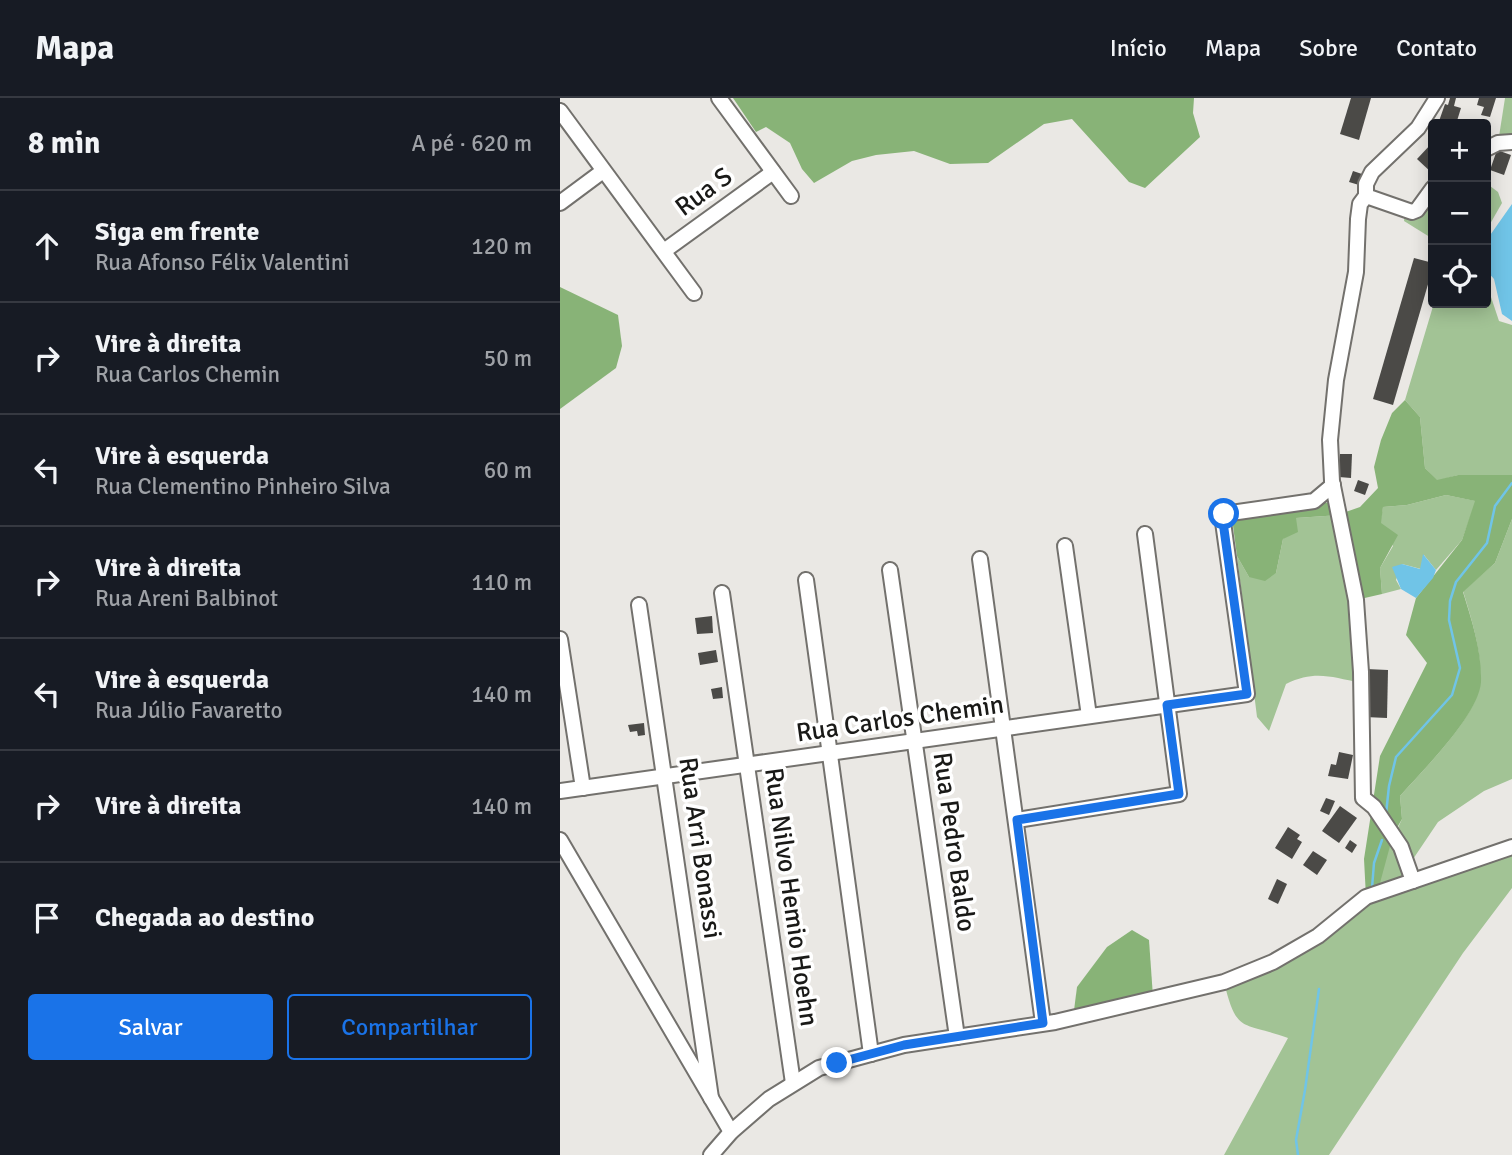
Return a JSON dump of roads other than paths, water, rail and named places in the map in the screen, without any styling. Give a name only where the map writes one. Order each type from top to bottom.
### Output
[{"type":"street","points":[[719,98],[791,196]]},
{"type":"street","points":[[1413,881],[1401,847],[1374,807],[1363,798],[1361,671],[1356,600],[1333,485],[1330,440],[1336,380],[1356,272],[1360,204],[1366,196],[1366,184],[1372,172],[1418,128],[1437,98]]},
{"type":"street","points":[[560,111],[694,293]]},
{"type":"street","points":[[1491,146],[1512,142]]},
{"type":"street","points":[[560,202],[603,171]]},
{"type":"street","name":"Rua S","points":[[664,251],[773,172]]},
{"type":"street","points":[[1366,196],[1412,212],[1417,210],[1428,195]]},
{"type":"street","name":"Rua Carlos Chemin","points":[[560,791],[1247,694],[1224,514],[1314,501],[1333,485]]},
{"type":"street","points":[[1017,820],[1179,794],[1145,534]]},
{"type":"street","points":[[1065,547],[1089,716]]},
{"type":"street","points":[[980,559],[1043,1023]]},
{"type":"street","name":"Rua Pedro Baldo","points":[[891,570],[957,1037]]},
{"type":"street","points":[[806,580],[871,1054]]},
{"type":"street","name":"Rua Nilvo Hemio Hoehn","points":[[722,593],[793,1083]]},
{"type":"street","name":"Rua Arri Bonassi","points":[[639,605],[711,1098]]},
{"type":"street","points":[[560,639],[583,788]]},
{"type":"street","points":[[560,840],[731,1132]]},
{"type":"street","points":[[711,1155],[731,1132],[769,1099],[819,1068],[904,1045],[1102,1012],[1153,997],[1224,982],[1273,962],[1318,936],[1366,897],[1512,847]]},
{"type":"water","points":[[1512,204],[1512,321],[1502,314],[1491,276],[1491,234]]},
{"type":"water","points":[[1423,554],[1436,570],[1433,578],[1416,598],[1401,589],[1392,567],[1402,564],[1420,569]]},
{"type":"waterway","points":[[1386,814],[1396,757],[1452,695],[1460,668],[1449,620],[1450,601],[1456,582],[1487,543],[1495,506],[1512,483]]},
{"type":"waterway","points":[[1372,888],[1374,863],[1382,840]]},
{"type":"waterway","points":[[1298,1155],[1296,1140],[1319,989]]}]
